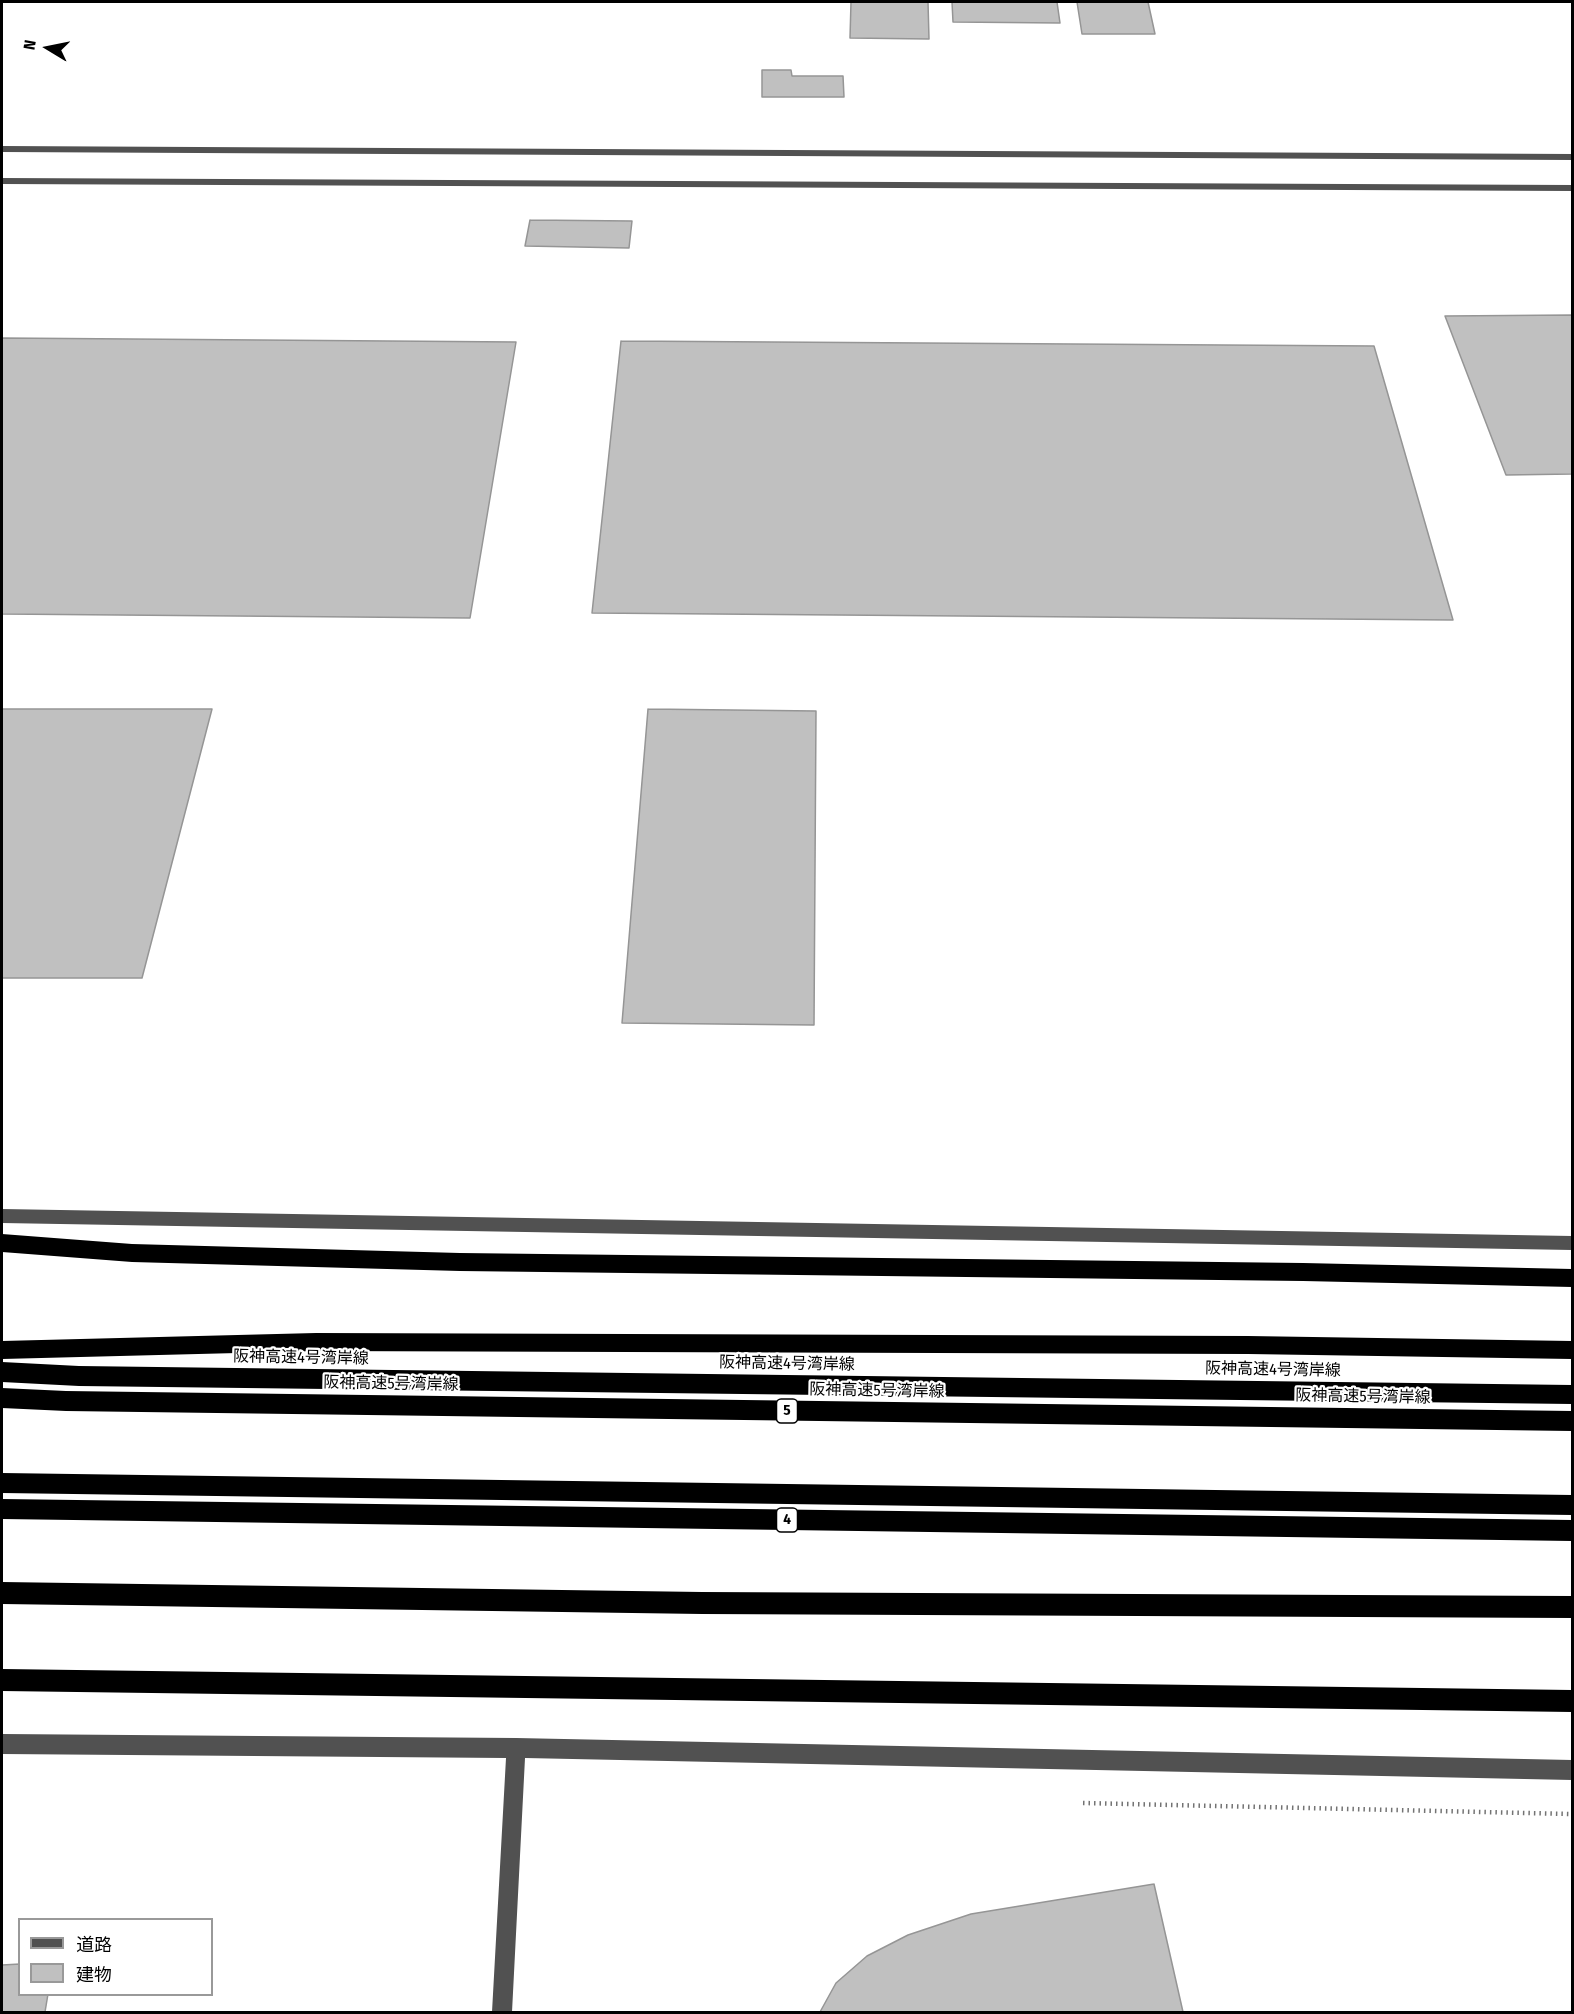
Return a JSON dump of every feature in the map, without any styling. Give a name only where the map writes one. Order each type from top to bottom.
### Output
[{"type":"highway","points":[[2,1243],[132,1253],[460,1262],[1303,1272],[1572,1278]]},
{"type":"highway","points":[[2,1350],[316,1342],[1225,1345],[1572,1350]]},
{"type":"highway","name":"阪神高速4号湾岸線","points":[[2,1372],[80,1376],[1572,1395]]},
{"type":"highway","name":"阪神高速5号湾岸線","points":[[2,1398],[102,1402],[1572,1421]]},
{"type":"highway","points":[[2,1483],[1572,1505]]},
{"type":"highway","name":"4","points":[[2,1509],[1572,1531]]},
{"type":"highway","points":[[2,1593],[679,1602],[1572,1607]]},
{"type":"highway","points":[[2,1680],[1572,1701]]},
{"type":"street","points":[[2,149],[1572,157]]},
{"type":"street","points":[[2,182],[1572,188]]},
{"type":"street","points":[[2,1216],[1572,1243]]},
{"type":"street","points":[[2,1744],[516,1748],[1572,1770]]},
{"type":"street","points":[[502,2013],[516,1748]]},
{"type":"path","points":[[1070,1803],[1572,1814]]},
{"type":"building","points":[[851,2],[928,2],[929,39],[850,38]]},
{"type":"building","points":[[952,2],[1057,2],[1060,23],[953,22]]},
{"type":"building","points":[[1077,2],[1148,2],[1155,34],[1082,34]]},
{"type":"building","points":[[762,70],[791,70],[792,76],[843,76],[844,97],[762,97]]},
{"type":"building","points":[[530,220],[632,221],[629,248],[525,246]]},
{"type":"building","points":[[1572,315],[1572,474],[1506,475],[1445,316]]},
{"type":"building","points":[[2,338],[516,342],[470,618],[2,614]]},
{"type":"building","points":[[621,341],[1374,346],[1453,620],[592,613]]},
{"type":"building","points":[[2,709],[212,709],[142,978],[2,978]]},
{"type":"building","points":[[648,709],[816,711],[814,1025],[622,1023]]},
{"type":"building","points":[[1154,1884],[1183,2012],[820,2012],[836,1983],[867,1956],[908,1935],[971,1914]]},
{"type":"building","points":[[18,1964],[18,1996],[48,1996],[45,2012],[2,2012],[2,1965]]}]
